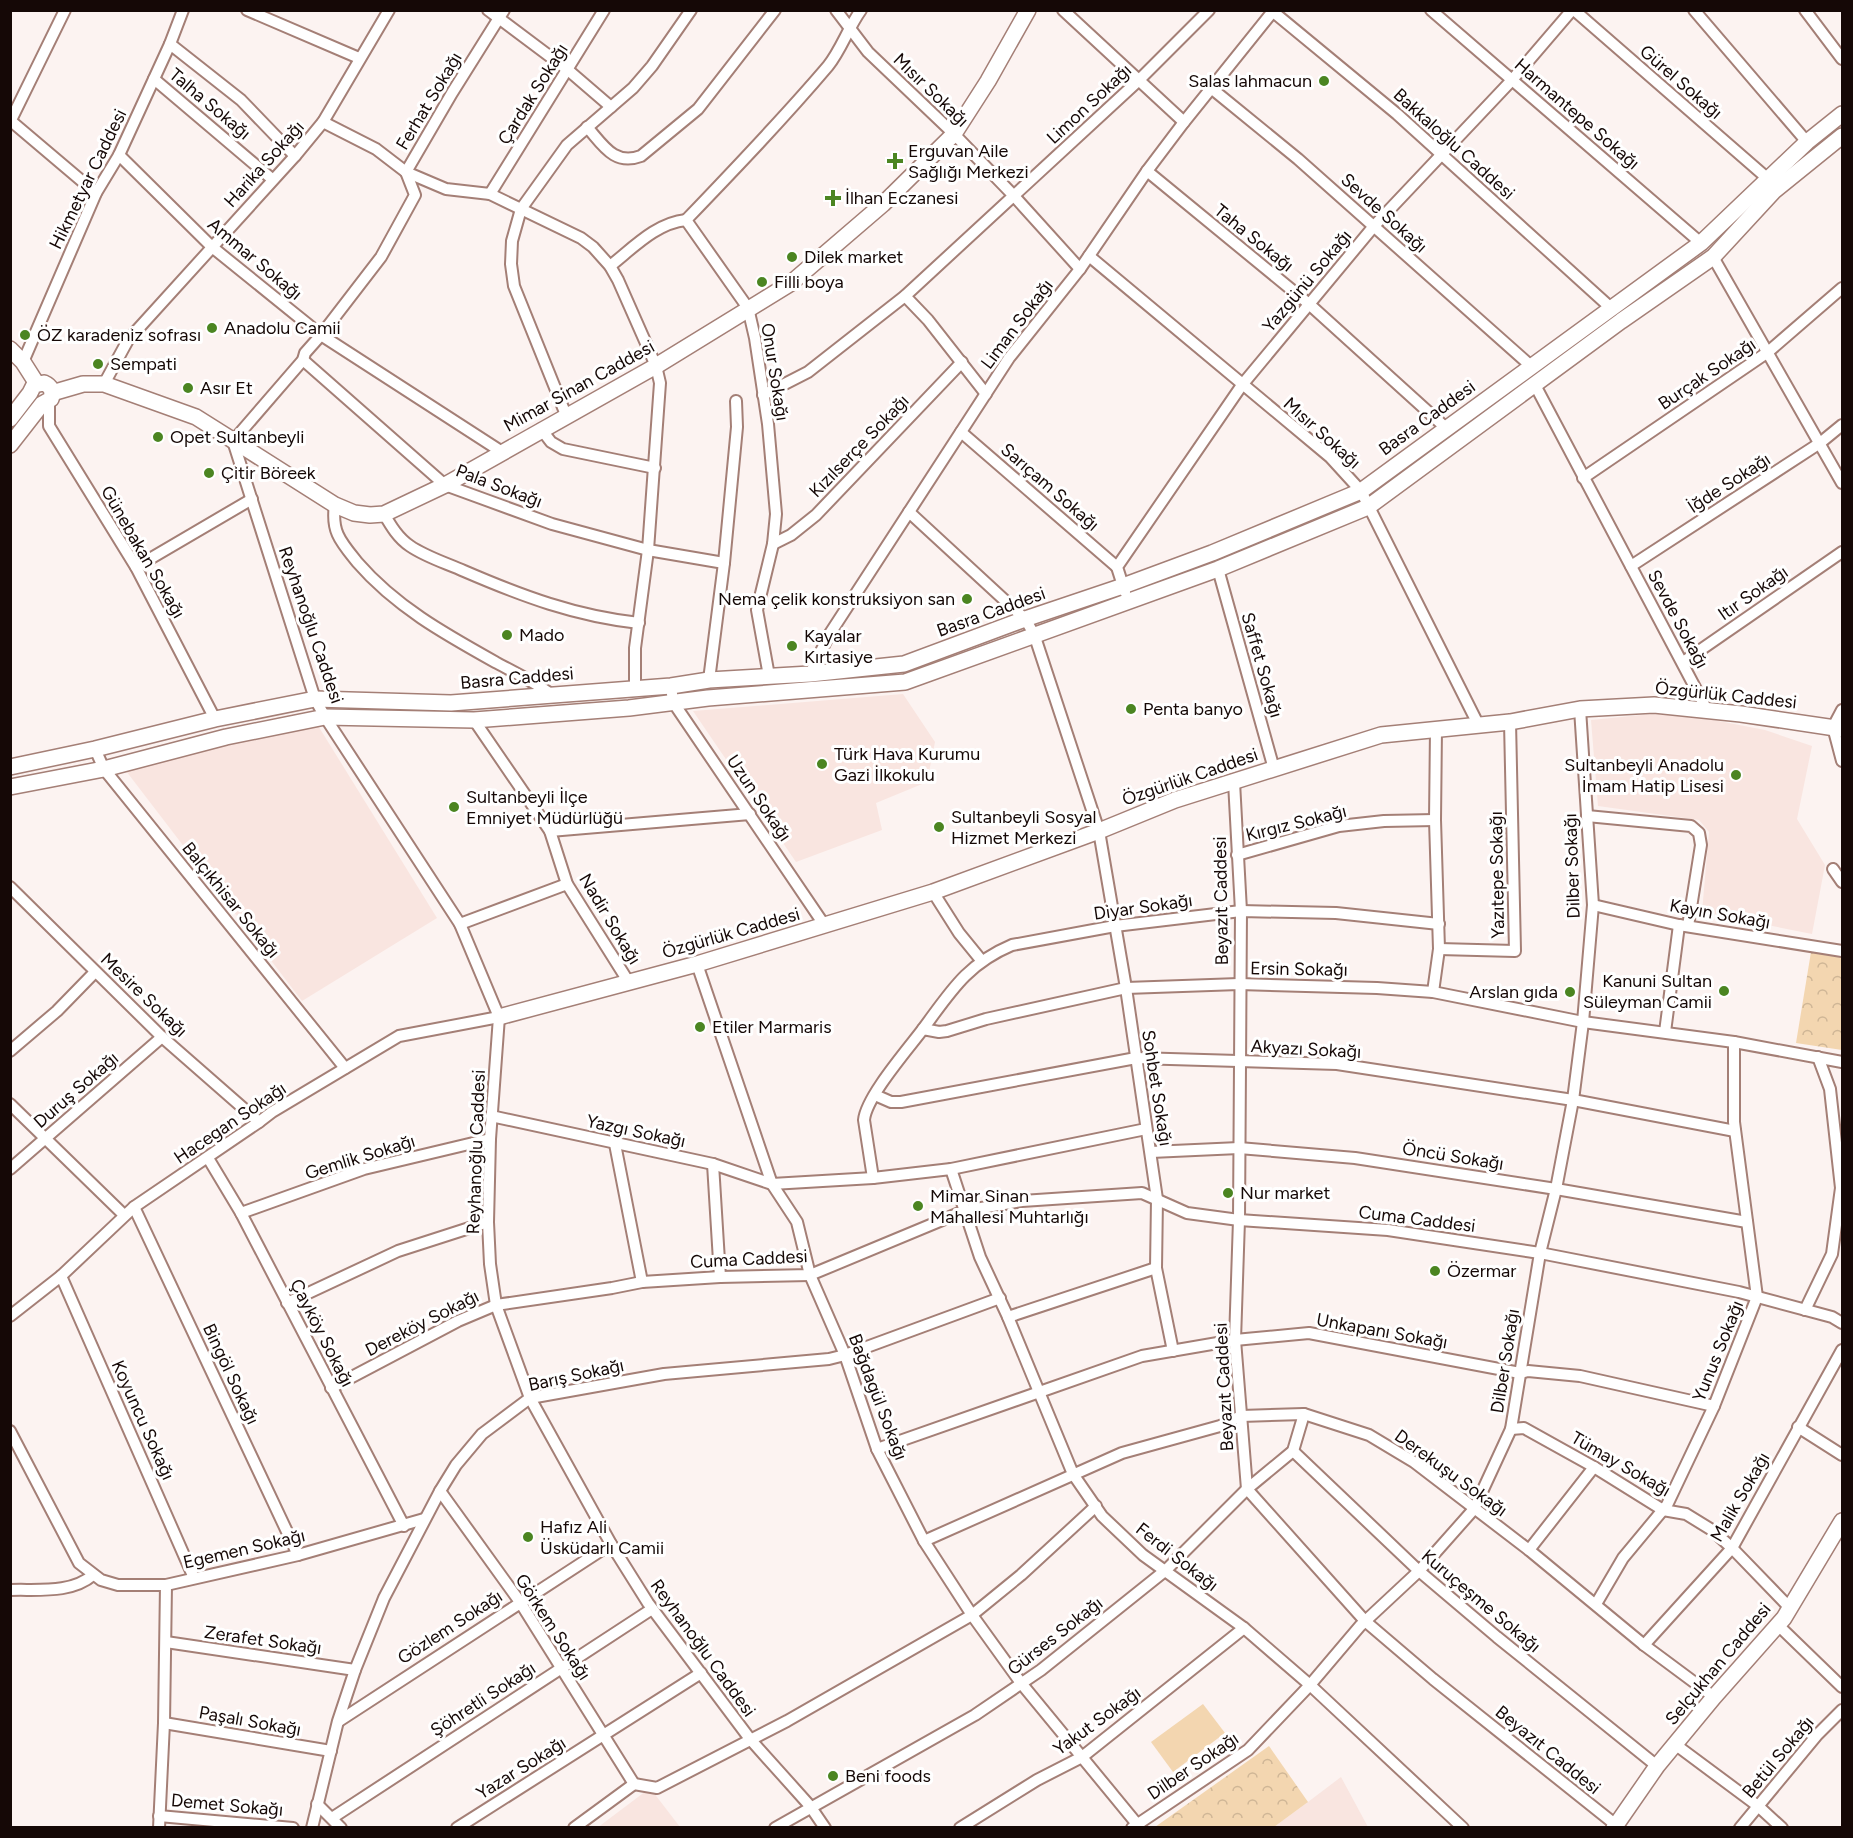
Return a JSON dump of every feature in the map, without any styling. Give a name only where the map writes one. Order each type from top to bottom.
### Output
[{"type":"main road","name":"Mimar Sinan Caddesi","points":[[48,400],[83,384],[104,384],[196,417],[335,505],[354,513],[384,514],[445,485],[656,366],[791,283],[883,204],[954,134],[988,81],[1028,10]]},
{"type":"main road","name":"Basra Caddesi","points":[[10,787],[104,769],[226,737],[325,717],[474,720],[905,682],[1034,634],[1212,553],[1361,491],[1701,243],[1767,178],[1842,114]]},
{"type":"main road","name":"Basra Caddesi","points":[[10,767],[215,719],[315,699],[451,703],[671,686],[709,680],[810,674],[904,664],[1025,619],[1218,569],[1368,507],[1713,257],[1774,191],[1842,136]]},
{"type":"main road","points":[[10,348],[23,362],[34,388]]},
{"type":"main road","points":[[10,419],[34,388],[47,384],[48,400],[10,445]]},
{"type":"main road","name":"Özgürlük Caddesi","points":[[500,1017],[697,964],[933,892],[1099,831],[1175,800],[1381,735],[1510,722],[1580,709],[1654,705],[1838,728]]},
{"type":"main road","name":"Selçukhan Caddesi","points":[[1615,1826],[1657,1766],[1778,1625],[1842,1521]]},
{"type":"street","name":"Hikmetyar Caddesi","points":[[23,362],[96,193],[119,155],[170,44],[183,10]]},
{"type":"street","points":[[247,10],[359,58]]},
{"type":"street","name":"Harika Sokağı","points":[[104,384],[128,340],[323,122],[389,10]]},
{"type":"street","points":[[488,10],[502,14],[611,107]]},
{"type":"street","name":"Çardak Sokağı","points":[[490,194],[604,10]]},
{"type":"street","points":[[566,415],[514,286],[511,264],[512,241],[521,209],[567,145],[611,107],[652,66],[691,10]]},
{"type":"street","points":[[587,127],[616,157],[632,160],[641,156],[698,109],[775,10]]},
{"type":"street","name":"Mısır Sokağı","points":[[836,10],[868,52],[954,134],[1080,269]]},
{"type":"street","points":[[610,267],[657,229],[686,220],[830,64],[849,27],[861,10]]},
{"type":"street","name":"Limon Sokağı","points":[[763,395],[808,372],[905,296],[1138,81],[1209,10]]},
{"type":"street","name":"Harmantepe Sokağı","points":[[1431,10],[1701,243]]},
{"type":"street","name":"Yazgünü Sokağı","points":[[1117,567],[1242,385],[1374,226],[1512,80],[1573,10]]},
{"type":"street","name":"Gürel Sokağı","points":[[1573,10],[1767,178]]},
{"type":"street","points":[[1694,10],[1807,142]]},
{"type":"street","points":[[1805,10],[1842,58]]},
{"type":"street","points":[[62,11],[11,122],[96,193]]},
{"type":"street","name":"Liman Sokağı","points":[[810,674],[829,635],[1009,358],[1080,269],[1147,171],[1184,122],[1272,11]]},
{"type":"street","name":"Bakkaloğlu Caddesi","points":[[1272,11],[1397,114],[1611,308]]},
{"type":"street","points":[[1070,13],[1138,81],[1184,122]]},
{"type":"street","name":"Ferhat Sokağı","points":[[233,441],[303,360],[305,353],[381,257],[415,195],[406,172],[502,14]]},
{"type":"street","points":[[170,44],[242,100],[295,156]]},
{"type":"street","name":"Talha Sokağı","points":[[154,79],[272,178]]},
{"type":"street","name":"Sevde Sokağı","points":[[1211,88],[1298,159],[1531,366]]},
{"type":"street","points":[[323,122],[376,149],[406,172],[446,189],[490,194],[581,238],[593,247],[610,267],[656,366],[660,383],[648,550],[635,648],[635,689]]},
{"type":"street","name":"Ammar Sokağı","points":[[119,155],[212,247],[321,335],[502,452]]},
{"type":"street","name":"Taha Sokağı","points":[[1147,171],[1309,304],[1446,428]]},
{"type":"street","name":"Onur Sokağı","points":[[686,220],[748,308],[755,338],[776,514],[773,544],[757,610],[769,676]]},
{"type":"street","name":"Mısır Sokağı","points":[[1089,256],[1330,457],[1361,491],[1478,724]]},
{"type":"street","points":[[1713,257],[1842,483]]},
{"type":"street","name":"Burçak Sokağı","points":[[1583,478],[1768,352],[1842,288]]},
{"type":"street","points":[[905,296],[962,362],[986,394]]},
{"type":"street","name":"Pala Sokağı","points":[[303,360],[445,485],[552,524],[648,550],[724,563]]},
{"type":"street","name":"Kızılserçe Sokağı","points":[[773,544],[791,535],[816,515],[962,362]]},
{"type":"street","name":"Sevde Sokağı","points":[[1535,385],[1707,710]]},
{"type":"street","name":"Günebakan Sokağı","points":[[48,400],[49,426],[136,567],[215,719]]},
{"type":"street","points":[[709,680],[724,563],[737,427],[736,401]]},
{"type":"street","name":"İğde Sokağı","points":[[1631,566],[1820,443],[1842,425]]},
{"type":"street","points":[[541,429],[551,442],[563,449],[655,468]]},
{"type":"street","name":"Sarıçam Sokağı","points":[[961,432],[1117,567]]},
{"type":"street","name":"Reyhanoğlu Caddesi","points":[[233,441],[315,699],[460,924],[500,1017],[490,1139],[488,1222],[490,1264],[496,1305],[530,1398],[611,1544],[652,1609],[750,1740],[810,1806],[825,1827]]},
{"type":"street","points":[[136,567],[252,499]]},
{"type":"street","points":[[335,505],[334,525],[339,540],[385,592],[421,620],[552,695]]},
{"type":"street","name":"Sohbet Sokağı","points":[[909,512],[1025,619],[1034,634],[1099,831],[1126,988],[1157,1198],[1156,1268],[1173,1351]]},
{"type":"street","points":[[384,514],[394,530],[410,546],[502,587],[574,612],[603,619],[639,623]]},
{"type":"street","name":"Itır Sokağı","points":[[1683,662],[1842,552]]},
{"type":"street","points":[[1117,567],[1125,594]]},
{"type":"street","name":"Saffet Sokağı","points":[[1218,569],[1274,769]]},
{"type":"street","name":"Uzun Sokağı","points":[[671,686],[673,702],[825,926]]},
{"type":"street","name":"Dilber Sokağı","points":[[1134,1826],[1248,1750],[1365,1621],[1419,1571],[1474,1509],[1511,1429],[1540,1253],[1556,1189],[1573,1100],[1583,1022],[1593,905],[1580,709]]},
{"type":"street","points":[[1842,710],[1838,728],[1842,760]]},
{"type":"street","name":"Nadir Sokağı","points":[[474,720],[550,831],[567,884],[628,981]]},
{"type":"street","name":"Yazıtepe Sokağı","points":[[1439,949],[1515,951],[1510,722]]},
{"type":"street","points":[[1433,992],[1439,949],[1435,820],[1436,729]]},
{"type":"street","name":"Balçıkhisar Sokağı","points":[[94,749],[104,769],[345,1068]]},
{"type":"street","name":"Beyazıt Caddesi","points":[[1234,782],[1241,911],[1239,1220],[1235,1340],[1247,1489],[1365,1621],[1442,1687],[1615,1826]]},
{"type":"street","points":[[550,831],[750,814]]},
{"type":"street","points":[[1587,816],[1691,826],[1699,833],[1701,845],[1665,1032]]},
{"type":"street","name":"Kırgız Sokağı","points":[[1237,855],[1339,826],[1384,821],[1435,820]]},
{"type":"street","points":[[1833,869],[1842,882]]},
{"type":"street","points":[[460,924],[567,884]]},
{"type":"street","name":"Mesire Sokağı","points":[[10,887],[162,1037],[259,1122]]},
{"type":"street","points":[[933,892],[959,933],[981,960]]},
{"type":"street","name":"Kayın Sokağı","points":[[1593,905],[1684,925],[1842,951]]},
{"type":"street","name":"Diyar Sokağı","points":[[923,1029],[960,979],[981,960],[1012,945],[1115,926],[1241,911],[1336,913],[1439,924]]},
{"type":"street","name":"Bağdagül Sokağı","points":[[697,964],[772,1184],[797,1222],[810,1275],[845,1355],[877,1449],[924,1541],[972,1615],[1021,1683],[1082,1757],[1134,1826]]},
{"type":"street","points":[[10,1051],[57,1011],[95,972]]},
{"type":"street","name":"Ersin Sokağı","points":[[923,1029],[947,1031],[986,1019],[1126,988],[1239,984],[1377,988],[1433,992],[1583,1022],[1734,1042],[1842,1062]]},
{"type":"street","name":"Hacegan Sokağı","points":[[10,1316],[61,1276],[134,1207],[272,1112],[399,1036],[500,1017]]},
{"type":"street","points":[[873,1178],[864,1120],[867,1106],[923,1029]]},
{"type":"street","name":"Duruş Sokağı","points":[[10,1169],[162,1037]]},
{"type":"street","name":"Yunus Sokağı","points":[[1596,1604],[1623,1558],[1667,1505],[1714,1406],[1757,1297],[1735,1131],[1734,1042]]},
{"type":"street","points":[[1805,1310],[1832,1254],[1841,1188],[1830,1089],[1818,1057]]},
{"type":"street","name":"Akyazı Sokağı","points":[[875,1095],[891,1102],[901,1102],[1136,1058],[1337,1064],[1573,1100],[1735,1131]]},
{"type":"street","points":[[1830,1089],[1842,1097]]},
{"type":"street","points":[[10,1104],[124,1215]]},
{"type":"street","name":"Yazgı Sokağı","points":[[491,1116],[713,1164],[772,1184]]},
{"type":"street","points":[[772,1184],[873,1178],[951,1169],[1146,1129]]},
{"type":"street","name":"Gemlik Sokağı","points":[[242,1213],[364,1169],[490,1139]]},
{"type":"street","points":[[615,1144],[642,1282]]},
{"type":"street","name":"Öncü Sokağı","points":[[1150,1152],[1239,1148],[1355,1158],[1747,1222]]},
{"type":"street","name":"Çayköy Sokağı","points":[[208,1158],[242,1213],[404,1526]]},
{"type":"street","points":[[713,1164],[720,1277]]},
{"type":"street","name":"Ferdi Sokağı","points":[[951,1169],[980,1257],[1000,1298],[1073,1474],[1102,1516],[1143,1555],[1244,1628],[1310,1684],[1463,1827]]},
{"type":"street","name":"Cuma Caddesi","points":[[496,1305],[642,1282],[810,1275],[964,1211],[1022,1202],[1142,1193],[1187,1213],[1239,1220],[1388,1230],[1540,1253],[1757,1297],[1832,1317],[1842,1323]]},
{"type":"street","name":"Bingöl Sokağı","points":[[134,1207],[298,1555]]},
{"type":"street","points":[[287,1303],[398,1251],[488,1222]]},
{"type":"street","points":[[1008,1317],[1156,1268]]},
{"type":"street","name":"Koyuncu Sokağı","points":[[61,1276],[194,1578]]},
{"type":"street","name":"Barış Sokağı","points":[[312,1827],[338,1721],[384,1598],[440,1491],[456,1465],[482,1434],[530,1398],[664,1374],[829,1359],[1000,1298]]},
{"type":"street","name":"Dereköy Sokağı","points":[[331,1388],[458,1321],[496,1305]]},
{"type":"street","name":"Unkapanı Sokağı","points":[[877,1449],[1142,1356],[1235,1340],[1309,1333],[1520,1373],[1528,1371],[1580,1376],[1714,1406]]},
{"type":"street","name":"Malik Sokağı","points":[[1644,1645],[1732,1548],[1842,1350]]},
{"type":"street","points":[[1293,1451],[1304,1414]]},
{"type":"street","name":"Derekuşu Sokağı","points":[[924,1541],[1122,1453],[1220,1426],[1241,1416],[1304,1414],[1369,1435],[1414,1462],[1530,1550],[1644,1645],[1714,1697]]},
{"type":"street","points":[[1798,1427],[1842,1455]]},
{"type":"street","name":"Tümay Sokağı","points":[[1511,1429],[1524,1428],[1594,1467],[1663,1510],[1686,1514],[1712,1530],[1790,1608]]},
{"type":"street","points":[[10,1431],[80,1563],[93,1575],[118,1585],[166,1585]]},
{"type":"street","name":"Gürses Sokağı","points":[[775,1827],[975,1715],[1041,1670],[1166,1570],[1247,1489],[1293,1451]]},
{"type":"street","name":"Kuruçeşme Sokağı","points":[[1293,1451],[1419,1571],[1657,1766]]},
{"type":"street","points":[[1530,1550],[1594,1467]]},
{"type":"street","name":"Görkem Sokağı","points":[[440,1491],[520,1602],[634,1784]]},
{"type":"street","points":[[574,1827],[634,1784],[657,1788],[787,1721],[972,1615],[1021,1575],[1096,1506]]},
{"type":"street","name":"Egemen Sokağı","points":[[159,1827],[165,1723],[166,1585],[298,1555],[424,1519]]},
{"type":"street","name":"Gözlem Sokağı","points":[[338,1721],[611,1544]]},
{"type":"street","points":[[10,1590],[70,1587],[84,1583],[93,1575]]},
{"type":"street","name":"Şöhretli Sokağı","points":[[332,1818],[652,1609]]},
{"type":"street","points":[[1778,1625],[1842,1688]]},
{"type":"street","name":"Yakut Sokağı","points":[[960,1827],[1037,1780],[1082,1757],[1244,1628]]},
{"type":"street","name":"Zerafet Sokağı","points":[[166,1642],[356,1670]]},
{"type":"street","name":"Yazar Sokağı","points":[[457,1827],[701,1673]]},
{"type":"street","name":"Betül Sokağı","points":[[1740,1827],[1817,1735],[1842,1710]]},
{"type":"street","name":"Paşalı Sokağı","points":[[165,1723],[331,1751]]},
{"type":"street","points":[[1676,1745],[1758,1806],[1782,1827]]},
{"type":"street","points":[[317,1804],[341,1827]]},
{"type":"street","name":"Demet Sokağı","points":[[159,1816],[293,1827]]},
{"type":"shaded area","points":[[903,694],[935,742],[927,782],[876,803],[882,830],[796,862],[693,711]]},
{"type":"shaded area","points":[[1652,714],[1693,716],[1765,730],[1812,746],[1797,819],[1825,865],[1812,934],[1702,912],[1709,832],[1699,820],[1598,806],[1591,720]]},
{"type":"shaded area","points":[[317,724],[437,918],[302,1001],[123,767]]},
{"type":"shaded area","points":[[1341,1777],[1368,1827],[1274,1827],[1308,1802]]},
{"type":"shaded area","points":[[650,1788],[680,1827],[597,1828]]},
{"type":"green space","points":[[1811,952],[1842,957],[1842,1050],[1796,1043]]},
{"type":"green space","points":[[1203,1704],[1225,1733],[1173,1772],[1151,1742]]},
{"type":"green space","points":[[1269,1746],[1308,1802],[1274,1827],[1155,1827]]},
{"type":"place","name":"Salas lahmacun","points":[[1324,81]]},
{"type":"place","name":"Erguvan Aile Sağlığı Merkezi","points":[[895,161]]},
{"type":"place","name":"İlhan Eczanesi","points":[[833,198]]},
{"type":"place","name":"Dilek market","points":[[792,257]]},
{"type":"place","name":"Filli boya","points":[[762,282]]},
{"type":"place","name":"Anadolu Camii","points":[[212,328]]},
{"type":"place","name":"ÖZ karadeniz sofrası","points":[[25,335]]},
{"type":"place","name":"Sempati","points":[[98,364]]},
{"type":"place","name":"Asır Et","points":[[188,388]]},
{"type":"place","name":"Opet Sultanbeyli","points":[[158,437]]},
{"type":"place","name":"Çitir Böreek","points":[[209,473]]},
{"type":"place","name":"Nema çelik konstruksiyon san","points":[[967,599]]},
{"type":"place","name":"Mado","points":[[507,635]]},
{"type":"place","name":"Kayalar Kırtasiye","points":[[792,646]]},
{"type":"place","name":"Penta banyo","points":[[1131,709]]},
{"type":"place","name":"Türk Hava Kurumu Gazi İlkokulu","points":[[822,764]]},
{"type":"place","name":"Sultanbeyli Anadolu İmam Hatip Lisesi","points":[[1736,775]]},
{"type":"place","name":"Sultanbeyli İlçe Emniyet Müdürlüğü","points":[[454,807]]},
{"type":"place","name":"Sultanbeyli Sosyal Hizmet Merkezi","points":[[939,827]]},
{"type":"place","name":"Kanuni Sultan Süleyman Camii","points":[[1724,991]]},
{"type":"place","name":"Arslan gıda","points":[[1570,992]]},
{"type":"place","name":"Etiler Marmaris","points":[[700,1027]]},
{"type":"place","name":"Nur market","points":[[1228,1193]]},
{"type":"place","name":"Mimar Sinan Mahallesi Muhtarlığı","points":[[918,1206]]},
{"type":"place","name":"Özermar","points":[[1435,1271]]},
{"type":"place","name":"Hafız Ali Üsküdarlı Camii","points":[[528,1537]]},
{"type":"place","name":"Beni foods","points":[[833,1776]]}]
